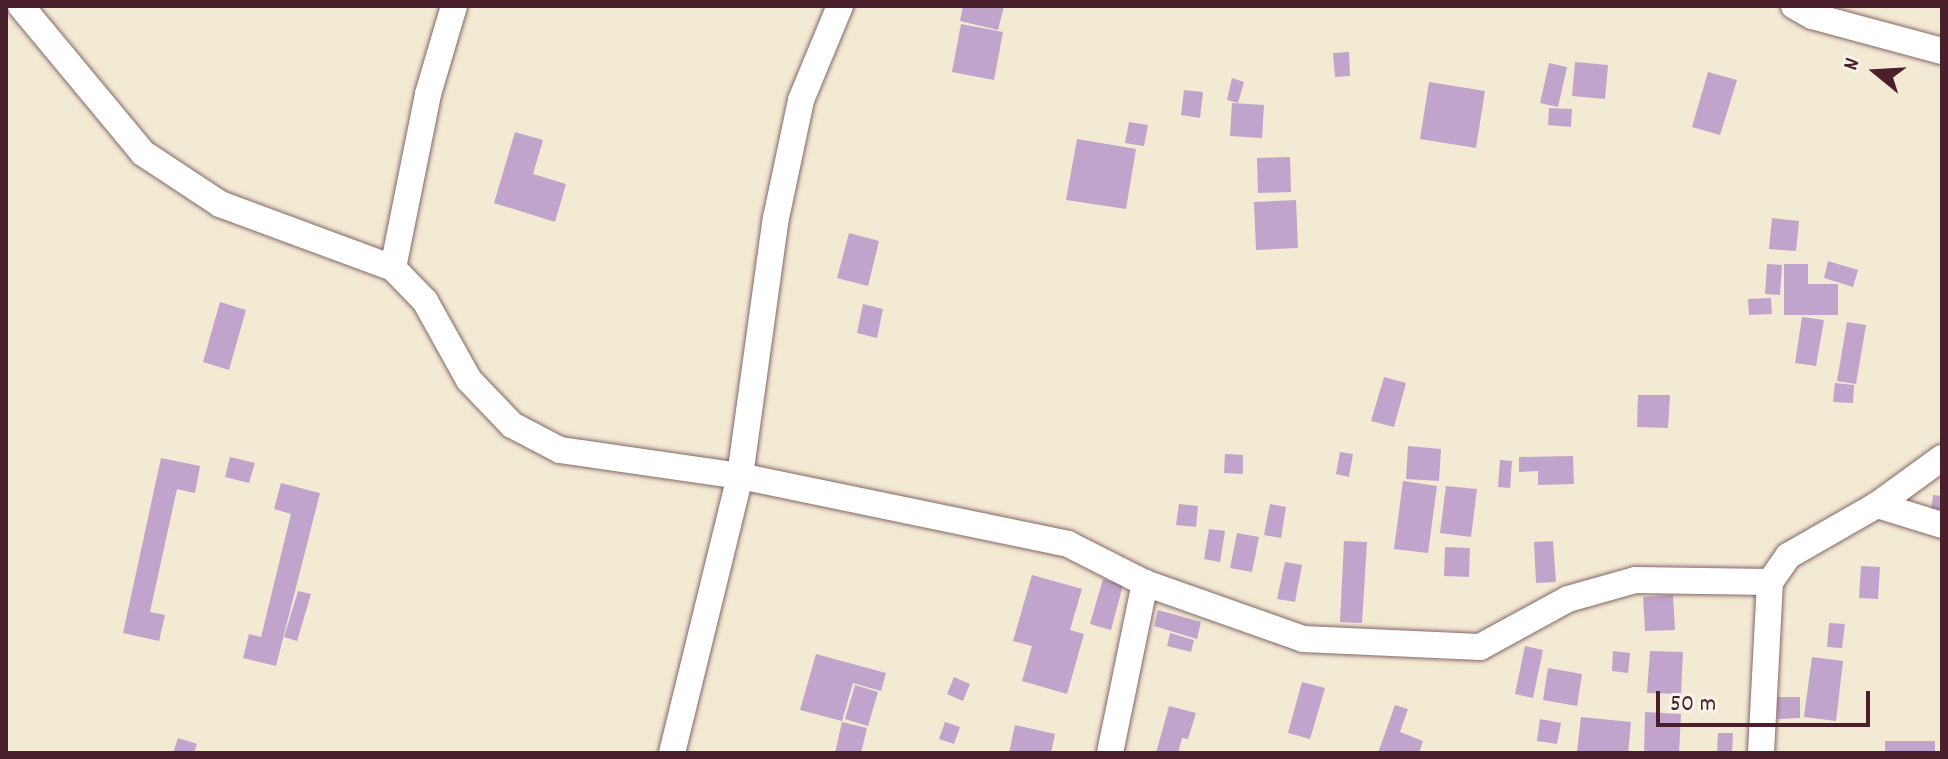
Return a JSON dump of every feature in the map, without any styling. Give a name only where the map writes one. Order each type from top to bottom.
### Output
[{"type":"street","points":[[21,6],[143,153],[220,204],[393,268],[425,301],[469,380],[512,425],[560,450],[740,476],[1068,544],[1145,583],[1303,639],[1480,647],[1568,599],[1635,580],[1770,582]]},
{"type":"street","points":[[393,268],[428,94],[454,6]]},
{"type":"street","points":[[672,753],[740,476],[776,218],[801,100],[840,6]]},
{"type":"street","points":[[1794,6],[1812,16],[1942,51]]},
{"type":"street","points":[[1761,753],[1770,582],[1788,556],[1877,505],[1942,458]]},
{"type":"street","points":[[1877,505],[1942,525]]},
{"type":"street","points":[[1110,753],[1145,583]]},
{"type":"building","points":[[963,6],[1004,6],[998,30],[960,21]]},
{"type":"building","points":[[961,24],[1003,32],[994,80],[952,72]]},
{"type":"building","points":[[1349,52],[1350,76],[1335,77],[1333,53]]},
{"type":"building","points":[[1575,62],[1608,65],[1605,99],[1572,96]]},
{"type":"building","points":[[1549,63],[1567,67],[1558,107],[1540,103]]},
{"type":"building","points":[[1708,72],[1737,80],[1720,135],[1692,127]]},
{"type":"building","points":[[1232,78],[1244,82],[1238,103],[1227,100]]},
{"type":"building","points":[[1429,82],[1485,91],[1476,148],[1420,139]]},
{"type":"building","points":[[1184,90],[1203,92],[1200,118],[1181,115]]},
{"type":"building","points":[[1232,103],[1264,105],[1262,138],[1230,136]]},
{"type":"building","points":[[1549,108],[1572,109],[1571,127],[1548,125]]},
{"type":"building","points":[[1129,122],[1148,125],[1144,146],[1125,143]]},
{"type":"building","points":[[515,132],[543,140],[533,174],[566,184],[555,222],[494,203]]},
{"type":"building","points":[[1077,139],[1136,149],[1126,209],[1066,200]]},
{"type":"building","points":[[1290,157],[1291,192],[1258,193],[1257,158]]},
{"type":"building","points":[[1296,200],[1298,248],[1256,250],[1254,202]]},
{"type":"building","points":[[1772,218],[1799,221],[1796,251],[1769,249]]},
{"type":"building","points":[[849,233],[879,241],[868,286],[837,278]]},
{"type":"building","points":[[1828,261],[1858,270],[1853,287],[1824,278]]},
{"type":"building","points":[[1767,264],[1782,265],[1780,295],[1765,294]]},
{"type":"building","points":[[1784,264],[1808,264],[1808,284],[1838,284],[1838,315],[1784,315]]},
{"type":"building","points":[[1771,298],[1772,314],[1749,315],[1748,299]]},
{"type":"building","points":[[220,302],[246,310],[229,370],[203,362]]},
{"type":"building","points":[[863,304],[883,309],[877,338],[857,333]]},
{"type":"building","points":[[1802,317],[1824,320],[1816,366],[1795,363]]},
{"type":"building","points":[[1847,322],[1866,325],[1856,384],[1837,381]]},
{"type":"building","points":[[1384,377],[1406,383],[1394,427],[1371,421]]},
{"type":"building","points":[[1835,383],[1854,385],[1853,403],[1833,402]]},
{"type":"building","points":[[1638,395],[1670,395],[1668,428],[1637,427]]},
{"type":"building","points":[[1408,446],[1441,449],[1439,481],[1406,479]]},
{"type":"building","points":[[1340,452],[1353,454],[1349,477],[1336,474]]},
{"type":"building","points":[[1225,454],[1243,455],[1243,474],[1224,473]]},
{"type":"building","points":[[1573,456],[1574,484],[1538,485],[1538,471],[1519,472],[1519,457]]},
{"type":"building","points":[[230,457],[255,463],[249,483],[225,477]]},
{"type":"building","points":[[161,458],[200,466],[195,493],[177,489],[150,612],[165,615],[159,641],[123,633]]},
{"type":"building","points":[[1500,460],[1512,461],[1510,488],[1498,487]]},
{"type":"building","points":[[1403,481],[1437,486],[1428,553],[1394,549]]},
{"type":"building","points":[[281,483],[320,493],[276,666],[243,658],[249,634],[261,637],[291,514],[274,509]]},
{"type":"building","points":[[1446,486],[1477,489],[1471,537],[1440,533]]},
{"type":"building","points":[[1933,495],[1942,496],[1942,511],[1931,510]]},
{"type":"building","points":[[1179,504],[1198,506],[1196,527],[1176,525]]},
{"type":"building","points":[[1270,504],[1286,507],[1281,538],[1264,535]]},
{"type":"building","points":[[1209,529],[1225,531],[1220,562],[1204,559]]},
{"type":"building","points":[[1237,533],[1259,537],[1252,572],[1230,568]]},
{"type":"building","points":[[1344,541],[1367,542],[1362,623],[1340,622]]},
{"type":"building","points":[[1553,541],[1556,582],[1536,583],[1534,542]]},
{"type":"building","points":[[1445,547],[1470,548],[1469,577],[1444,576]]},
{"type":"building","points":[[1285,562],[1302,565],[1295,602],[1277,599]]},
{"type":"building","points":[[1861,566],[1880,567],[1878,599],[1859,598]]},
{"type":"building","points":[[1032,575],[1082,589],[1070,630],[1084,634],[1067,694],[1022,681],[1032,646],[1013,641]]},
{"type":"building","points":[[1103,579],[1123,585],[1111,630],[1090,624]]},
{"type":"building","points":[[298,591],[311,594],[297,641],[284,637]]},
{"type":"building","points":[[1673,595],[1675,630],[1645,631],[1643,597]]},
{"type":"building","points":[[1158,610],[1201,622],[1197,639],[1154,626]]},
{"type":"building","points":[[1829,623],[1845,624],[1842,648],[1827,647]]},
{"type":"building","points":[[1170,633],[1194,640],[1191,652],[1167,646]]},
{"type":"building","points":[[1525,646],[1543,650],[1533,698],[1515,694]]},
{"type":"building","points":[[1613,651],[1630,653],[1628,673],[1612,671]]},
{"type":"building","points":[[1650,651],[1683,652],[1681,694],[1647,693]]},
{"type":"building","points":[[816,654],[886,673],[881,691],[853,683],[842,721],[800,710]]},
{"type":"building","points":[[1812,657],[1843,661],[1836,721],[1804,717]]},
{"type":"building","points":[[1548,668],[1582,674],[1577,706],[1543,700]]},
{"type":"building","points":[[954,677],[970,684],[963,701],[947,694]]},
{"type":"building","points":[[1302,682],[1325,688],[1310,739],[1288,733]]},
{"type":"building","points":[[855,685],[878,692],[868,726],[845,719]]},
{"type":"building","points":[[1777,697],[1800,697],[1800,718],[1778,719]]},
{"type":"building","points":[[1395,705],[1408,709],[1400,732],[1423,741],[1419,753],[1378,753]]},
{"type":"building","points":[[1169,706],[1196,713],[1188,739],[1182,738],[1178,753],[1156,753]]},
{"type":"building","points":[[1645,712],[1681,714],[1679,753],[1644,753]]},
{"type":"building","points":[[1581,717],[1631,722],[1628,753],[1577,751]]},
{"type":"building","points":[[1540,719],[1561,723],[1557,744],[1537,741]]},
{"type":"building","points":[[842,722],[867,728],[861,753],[835,753]]},
{"type":"building","points":[[945,722],[960,727],[954,744],[939,739]]},
{"type":"building","points":[[1015,725],[1055,734],[1051,753],[1009,753]]},
{"type":"building","points":[[1718,733],[1733,733],[1732,753],[1717,753]]},
{"type":"building","points":[[178,738],[197,744],[194,753],[173,753]]},
{"type":"building","points":[[1885,741],[1935,741],[1935,753],[1885,753]]}]
